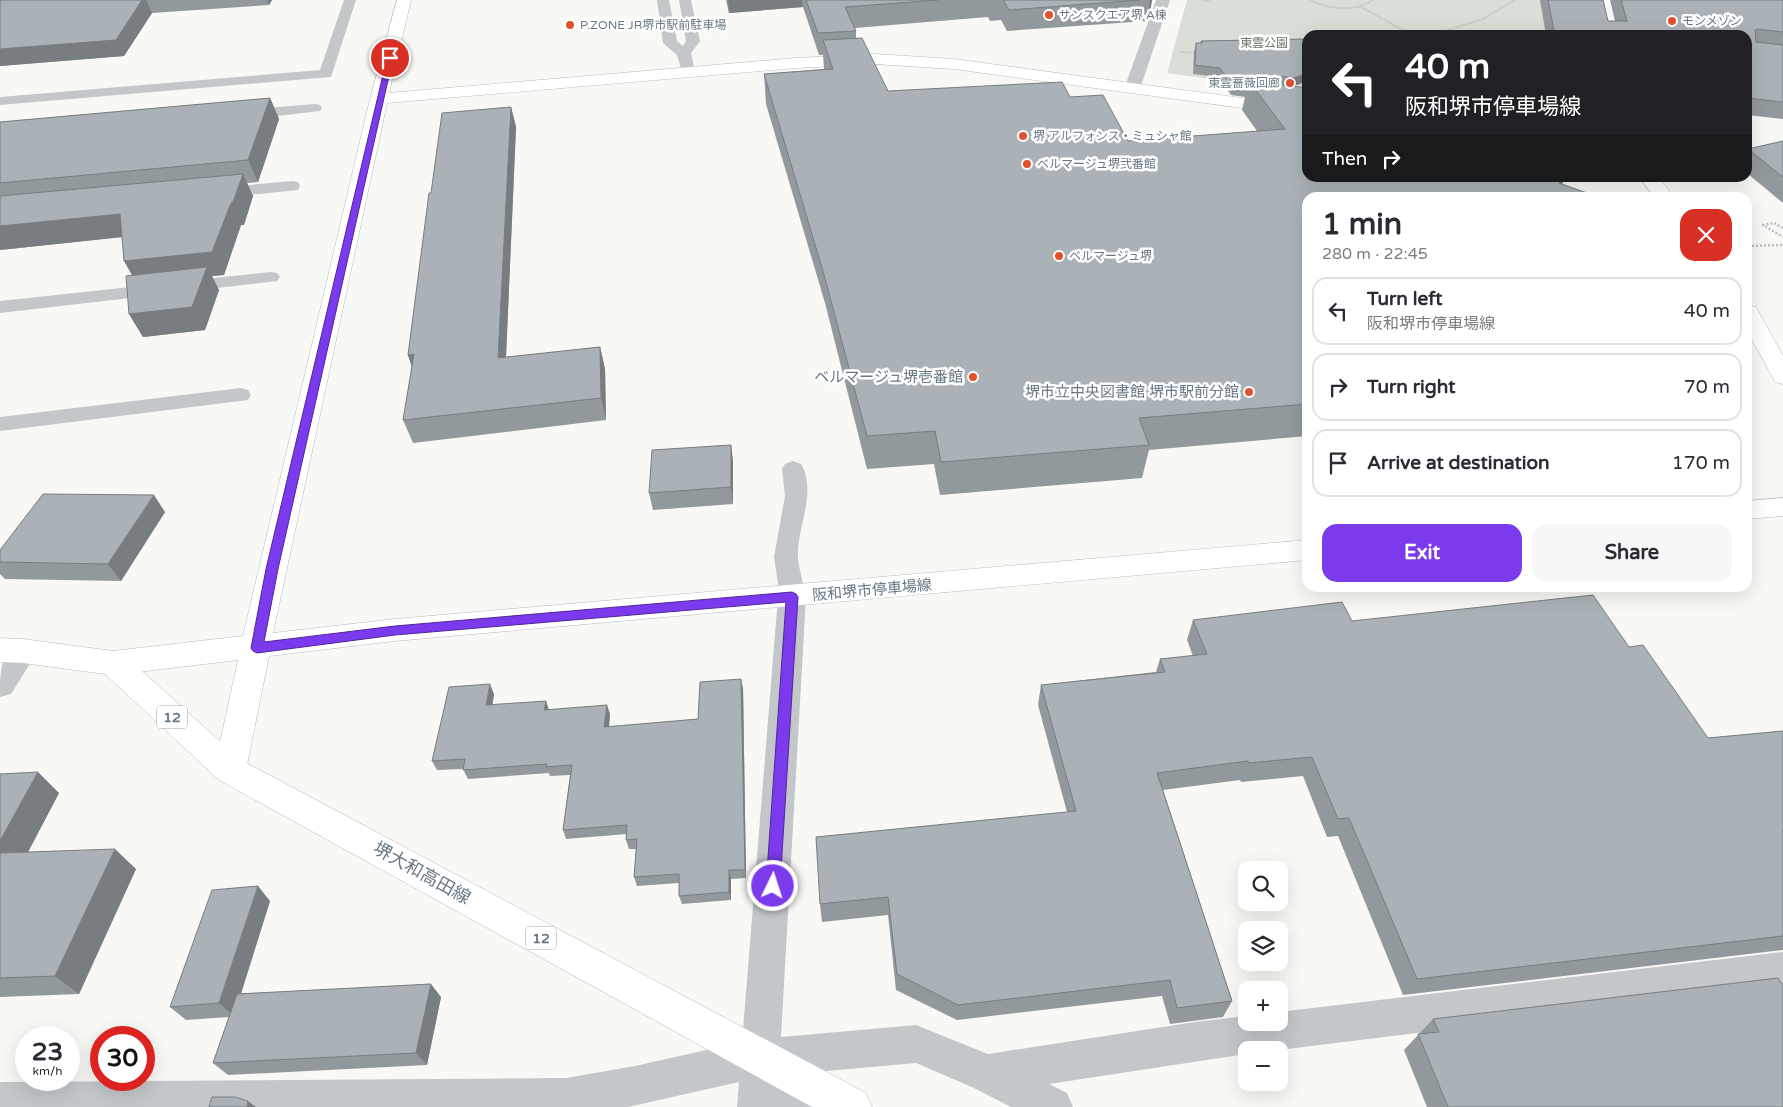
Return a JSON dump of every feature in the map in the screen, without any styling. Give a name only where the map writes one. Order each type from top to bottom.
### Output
[{"type":"street","points":[[230,770],[272,569],[404,0]]},
{"type":"street","points":[[1132,88],[1162,0]]},
{"type":"street","points":[[380,99],[796,63],[875,59],[954,64],[1302,111]]},
{"type":"street","points":[[1652,182],[1661,192]]},
{"type":"street","points":[[1752,319],[1783,377]]},
{"type":"street","points":[[1752,510],[1783,507]]},
{"type":"street","name":"阪和堺市停車場線","points":[[114,664],[395,630],[792,597],[1302,551]]},
{"type":"street","points":[[757,1107],[792,597]]},
{"type":"street","points":[[0,685],[12,651],[114,664]]},
{"type":"street","name":"堺大和高田線","points":[[114,664],[230,770],[852,1107]]},
{"type":"street","points":[[988,1074],[1196,1041],[1777,981]]},
{"type":"street","points":[[0,1102],[566,1098],[635,1086],[760,1058],[916,1044],[988,1074],[1053,1107]]},
{"type":"street","points":[[760,1058],[790,1107]]},
{"type":"lane","points":[[0,101],[326,74],[350,0]]},
{"type":"lane","points":[[663,0],[670,43],[684,53],[688,72]]},
{"type":"lane","points":[[684,53],[692,42],[686,0]]},
{"type":"lane","points":[[226,116],[315,108]]},
{"type":"lane","points":[[204,194],[292,186]]},
{"type":"lane","points":[[0,307],[271,277]]},
{"type":"lane","points":[[0,424],[241,394]]},
{"type":"lane","points":[[792,597],[786,557],[796,496],[793,469]]},
{"type":"path","points":[[1203,0],[1210,1]]},
{"type":"path","points":[[1310,0],[1329,7],[1361,7],[1373,0]]},
{"type":"path","points":[[1448,30],[1481,20],[1515,0]]},
{"type":"path","points":[[1361,7],[1403,30]]},
{"type":"path","points":[[1196,53],[1204,54]]},
{"type":"path","points":[[1783,228],[1774,223],[1763,225],[1783,237]]},
{"type":"path","points":[[1752,246],[1783,245]]},
{"type":"green space","name":"東雲公園","points":[[1187,0],[1563,0],[1567,30],[1302,30],[1302,91],[1167,73]]},
{"type":"building","points":[[0,0],[142,0],[116,40],[0,49]]},
{"type":"building","points":[[806,0],[938,0],[845,7],[856,31],[818,33]]},
{"type":"building","points":[[1003,0],[1140,0],[1009,10]]},
{"type":"building","points":[[1548,0],[1603,0],[1608,21],[1627,21],[1621,0],[1783,0],[1783,32],[1755,30],[1756,42],[1783,45],[1783,102],[1752,98],[1752,30],[1554,30]]},
{"type":"building","points":[[862,38],[888,91],[1062,82],[1070,97],[1103,95],[1128,141],[1285,129],[1249,81],[1302,87],[1302,182],[1560,182],[1584,192],[1302,192],[1302,404],[1139,418],[1149,445],[941,462],[935,431],[867,436],[823,271],[764,74],[833,69],[823,40]]},
{"type":"building","points":[[1302,39],[1302,75],[1294,78],[1272,75],[1271,82],[1278,84],[1249,81],[1247,88],[1233,86],[1220,68],[1195,65],[1196,43],[1202,43],[1201,41]]},
{"type":"building","points":[[270,98],[248,160],[0,183],[0,122]]},
{"type":"building","points":[[511,107],[498,358],[600,347],[601,398],[403,420],[414,354],[408,355],[429,193],[431,193],[442,113]]},
{"type":"building","points":[[1783,141],[1783,177],[1752,152],[1752,148]]},
{"type":"building","points":[[243,174],[212,252],[124,261],[120,214],[0,226],[0,196]]},
{"type":"building","points":[[207,267],[192,307],[129,314],[126,276]]},
{"type":"building","points":[[731,445],[731,487],[649,493],[652,450]]},
{"type":"building","points":[[43,494],[154,495],[108,564],[0,562],[0,550]]},
{"type":"building","points":[[1593,595],[1629,647],[1643,645],[1708,738],[1783,731],[1783,936],[1417,979],[1349,818],[1338,819],[1312,757],[1249,763],[1248,761],[1157,773],[1232,1001],[1177,1008],[1170,980],[958,1005],[897,974],[888,897],[820,904],[816,837],[1076,811],[1041,685],[1165,672],[1160,659],[1207,654],[1193,620],[1342,602],[1352,621]]},
{"type":"building","points":[[741,679],[745,870],[729,870],[729,892],[679,896],[679,874],[634,877],[637,839],[626,840],[627,825],[563,830],[572,765],[546,767],[547,764],[463,770],[465,759],[432,761],[449,687],[490,684],[486,705],[546,701],[544,710],[607,705],[604,727],[698,719],[700,682]]},
{"type":"building","points":[[38,772],[0,841],[0,774]]},
{"type":"building","points":[[115,849],[55,976],[0,978],[0,853]]},
{"type":"building","points":[[258,886],[219,1003],[170,1007],[212,890]]},
{"type":"building","points":[[1778,978],[1783,986],[1783,1107],[1448,1107],[1418,1034],[1439,1032],[1433,1019]]},
{"type":"building","points":[[431,984],[416,1053],[213,1063],[237,994]]},
{"type":"building","points":[[212,1097],[235,1097],[248,1101],[247,1107],[209,1107]]},
{"type":"place","name":"サンスクエア堺 A棟","points":[[1049,15]]},
{"type":"place","name":"モンメゾン","points":[[1672,21]]},
{"type":"place","name":"P.ZONE JR堺市駅前駐車場","points":[[570,25]]},
{"type":"place","name":"東雲薔薇回廊","points":[[1290,83]]},
{"type":"place","name":"堺 アルフォンス・ミュシャ館","points":[[1023,136]]},
{"type":"place","name":"ベルマージュ堺弐番館","points":[[1027,164]]},
{"type":"place","name":"ベルマージュ堺","points":[[1059,256]]},
{"type":"place","name":"ベルマージュ堺壱番館","points":[[973,377]]},
{"type":"place","name":"堺市立中央図書館 堺市駅前分館","points":[[1249,392]]},
{"type":"route","points":[[390,58],[272,569],[257,648],[395,630],[792,597],[773,886]]}]
